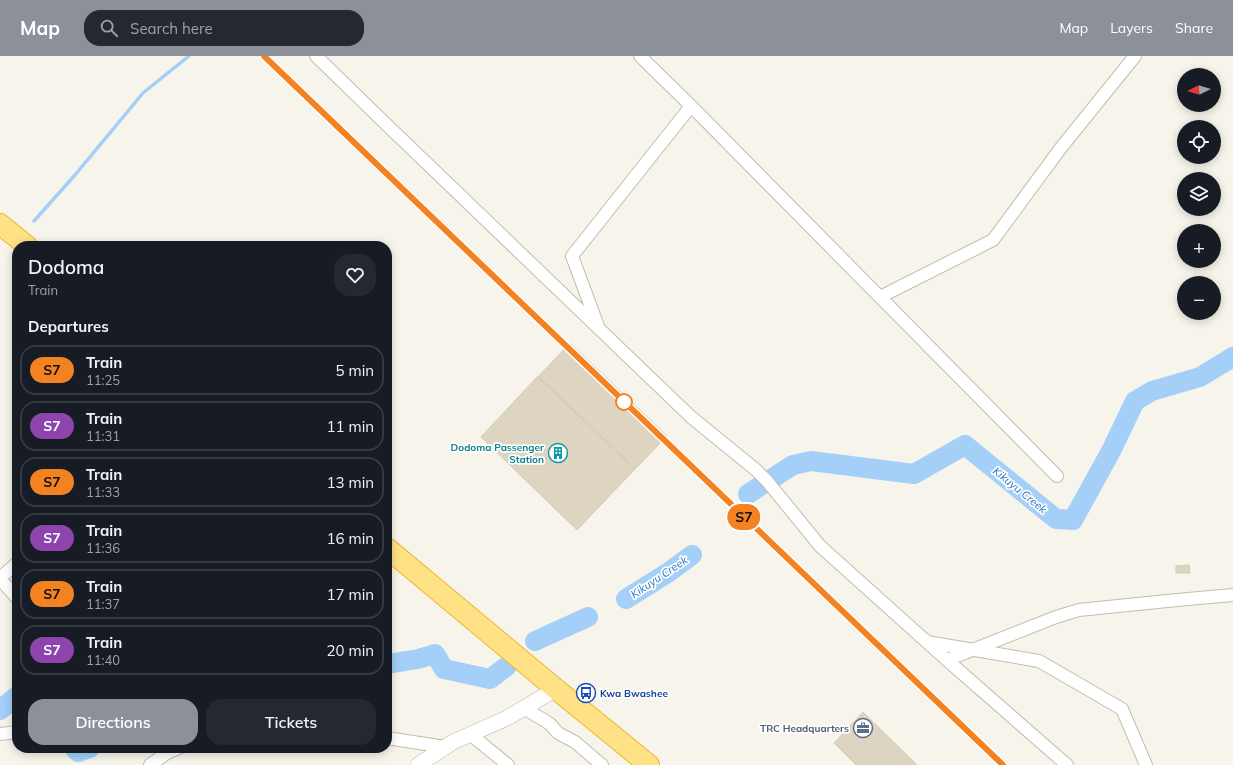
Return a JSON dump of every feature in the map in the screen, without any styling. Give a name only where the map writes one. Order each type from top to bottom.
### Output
[{"type":"highway","points":[[0,224],[21,241]]},
{"type":"highway","points":[[392,552],[556,690],[649,765]]},
{"type":"street","points":[[316,56],[691,417],[756,470],[767,481],[820,546],[1067,765]]},
{"type":"street","points":[[640,56],[1057,476]]},
{"type":"street","points":[[880,297],[993,240],[1060,149],[1135,56]]},
{"type":"street","points":[[599,329],[572,256],[691,106]]},
{"type":"street","points":[[12,567],[0,578],[12,592]]},
{"type":"street","points":[[947,660],[1056,617],[1079,610],[1233,595]]},
{"type":"street","points":[[927,642],[1039,661],[1122,709],[1146,765]]},
{"type":"street","points":[[418,765],[454,742],[507,718],[556,690]]},
{"type":"street","points":[[523,708],[550,724],[558,733],[575,742],[602,765]]},
{"type":"street","points":[[0,734],[12,733]]},
{"type":"street","points":[[470,734],[508,765]]},
{"type":"street","points":[[392,739],[445,747]]},
{"type":"street","points":[[150,765],[167,753]]},
{"type":"building","points":[[570,343],[667,436],[635,469],[538,377]]},
{"type":"building","name":"Dodoma Passenger Station","points":[[538,376],[635,469],[577,530],[481,437]]},
{"type":"building","points":[[1189,565],[1190,573],[1176,573],[1176,566]]},
{"type":"building","name":"TRC Headquarters","points":[[863,712],[917,765],[856,765],[834,743]]},
{"type":"waterway","points":[[34,221],[75,175],[143,93],[189,56]]},
{"type":"waterway","name":"Kikuyu Creek","points":[[748,494],[793,465],[811,461],[914,474],[965,445],[1056,519],[1073,520],[1111,451],[1135,401],[1152,391],[1200,377],[1233,357]]},
{"type":"waterway","name":"Kikuyu Creek","points":[[626,599],[669,572],[692,555]]},
{"type":"waterway","name":"Kikuyu Creek","points":[[535,641],[588,617]]},
{"type":"waterway","name":"Kikuyu Creek","points":[[392,663],[418,659],[435,654],[444,669],[490,679],[507,666]]},
{"type":"waterway","name":"Kikuyu Creek","points":[[0,710],[12,700]]},
{"type":"railway","points":[[264,56],[1003,765]]},
{"type":"train","name":"S7","points":[[264,56],[1003,765]]},
{"type":"place","name":"Dodoma Passenger Station","points":[[558,453]]},
{"type":"place","name":"Kwa Bwashee","points":[[586,693]]},
{"type":"place","name":"TRC Headquarters","points":[[863,728]]}]
